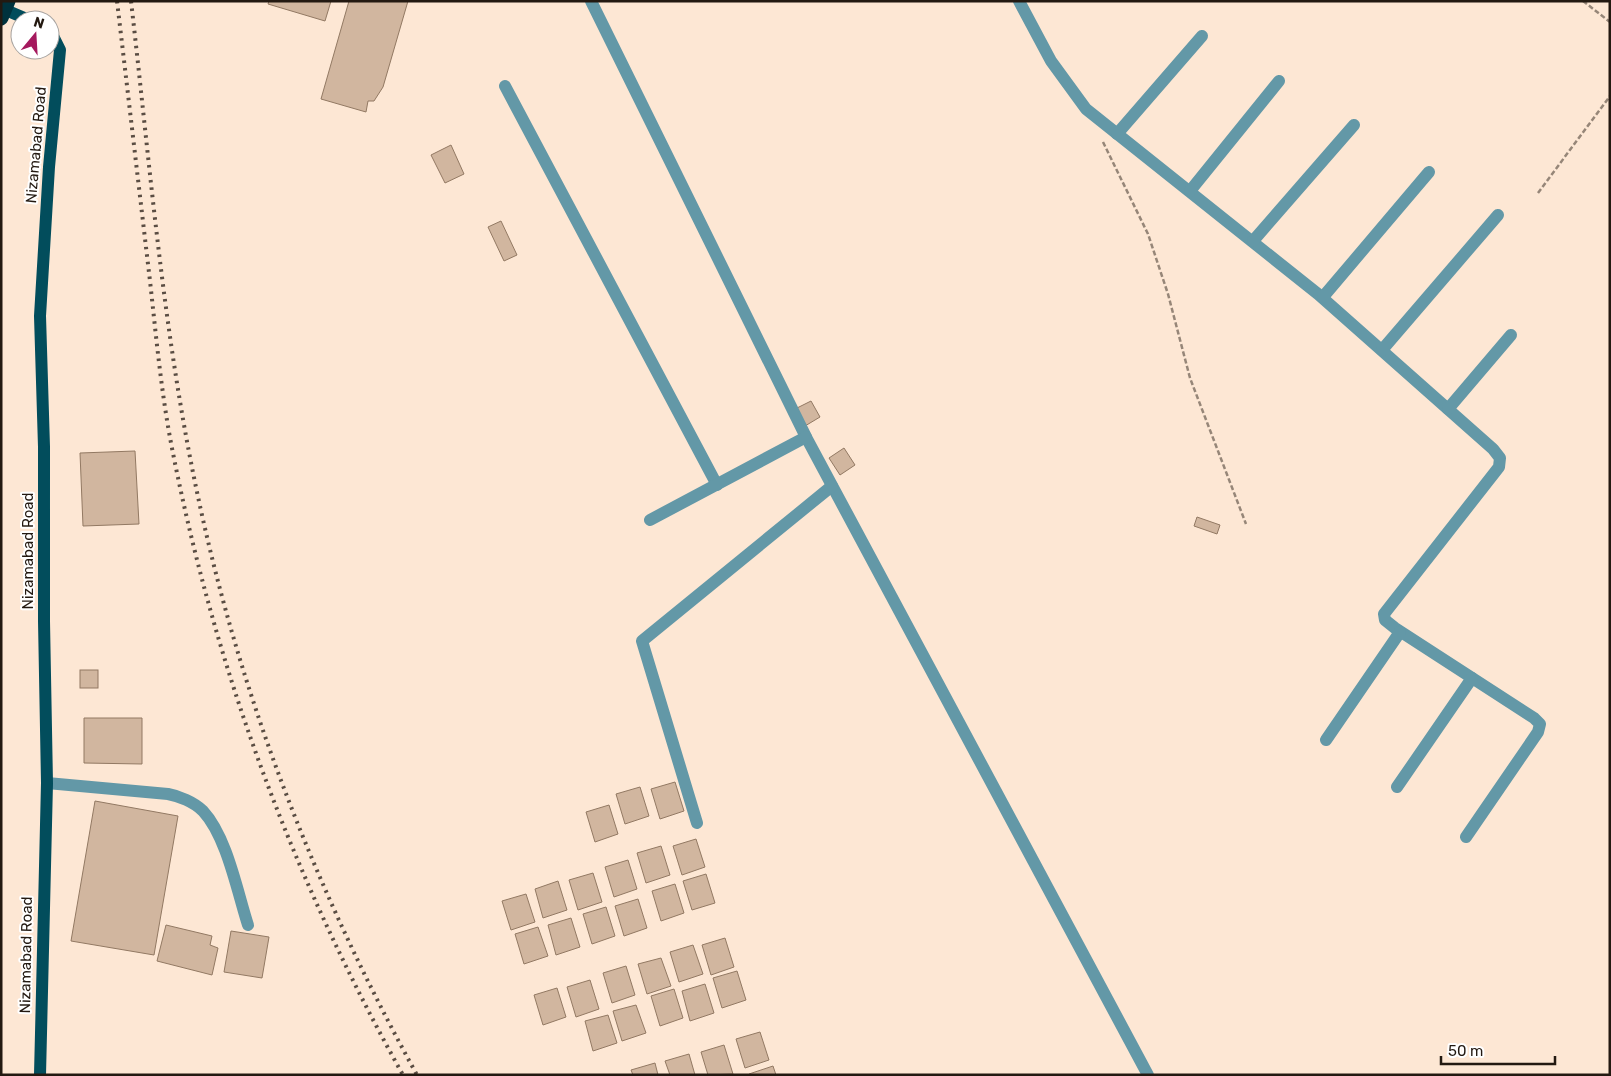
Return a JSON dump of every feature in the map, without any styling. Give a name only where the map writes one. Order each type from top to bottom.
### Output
[{"type":"highway","points":[[1,18],[8,1]]},
{"type":"main road","name":"Nizamabad Road","points":[[40,1075],[47,783],[44,447],[40,316],[49,167],[59,60]]},
{"type":"street","points":[[591,1],[806,437],[1148,1075]]},
{"type":"street","points":[[1019,1],[1051,62],[1086,109],[1323,298],[1493,449],[1500,458],[1499,467],[1389,605],[1384,614],[1385,620],[1400,632],[1534,718],[1540,724],[1538,732],[1466,837]]},
{"type":"street","points":[[1117,134],[1202,36]]},
{"type":"street","points":[[1190,191],[1278,81]]},
{"type":"street","points":[[505,86],[717,484]]},
{"type":"street","points":[[1253,241],[1354,125]]},
{"type":"street","points":[[1323,298],[1429,172]]},
{"type":"street","points":[[1382,350],[1498,215]]},
{"type":"street","points":[[1448,409],[1511,335]]},
{"type":"street","points":[[650,520],[806,437]]},
{"type":"street","points":[[697,823],[642,642],[832,486]]},
{"type":"street","points":[[1326,740],[1400,632]]},
{"type":"street","points":[[1397,787],[1472,678]]},
{"type":"street","points":[[47,783],[168,794],[179,796],[202,810],[221,839],[248,925]]},
{"type":"path","points":[[1583,1],[1610,22]]},
{"type":"path","points":[[1538,193],[1610,96]]},
{"type":"path","points":[[1103,141],[1148,234],[1168,294],[1190,378],[1246,524]]},
{"type":"building","points":[[269,1],[331,1],[325,21],[268,4]]},
{"type":"building","points":[[349,1],[408,1],[383,87],[374,101],[368,101],[366,112],[321,99]]},
{"type":"building","points":[[451,145],[464,174],[445,183],[431,155]]},
{"type":"building","points":[[501,221],[517,255],[504,261],[488,227]]},
{"type":"building","points":[[811,401],[820,417],[805,426],[795,409]]},
{"type":"building","points":[[844,448],[855,465],[840,475],[829,458]]},
{"type":"building","points":[[135,451],[139,524],[83,526],[80,453]]},
{"type":"building","points":[[1197,517],[1220,525],[1217,534],[1194,526]]},
{"type":"building","points":[[80,670],[98,670],[98,688],[80,688]]},
{"type":"building","points":[[84,718],[142,718],[142,764],[84,763]]},
{"type":"building","points":[[675,782],[684,811],[660,819],[651,789]]},
{"type":"building","points":[[640,787],[649,816],[625,824],[616,794]]},
{"type":"building","points":[[95,801],[178,816],[154,955],[71,941]]},
{"type":"building","points":[[609,805],[618,834],[595,842],[586,812]]},
{"type":"building","points":[[696,839],[705,867],[682,875],[673,846]]},
{"type":"building","points":[[661,846],[670,875],[646,883],[637,853]]},
{"type":"building","points":[[628,860],[637,889],[614,897],[605,867]]},
{"type":"building","points":[[593,873],[602,902],[578,910],[569,880]]},
{"type":"building","points":[[706,874],[715,903],[692,910],[683,881]]},
{"type":"building","points":[[558,881],[567,910],[543,918],[535,889]]},
{"type":"building","points":[[675,884],[684,913],[661,921],[652,891]]},
{"type":"building","points":[[526,894],[535,922],[511,930],[502,901]]},
{"type":"building","points":[[638,899],[647,928],[624,936],[615,906]]},
{"type":"building","points":[[606,907],[615,936],[592,944],[583,914]]},
{"type":"building","points":[[571,918],[580,947],[556,955],[548,925]]},
{"type":"building","points":[[166,925],[212,936],[210,945],[218,948],[212,975],[157,961]]},
{"type":"building","points":[[538,927],[548,956],[524,964],[515,934]]},
{"type":"building","points":[[231,931],[269,937],[262,978],[224,972]]},
{"type":"building","points":[[725,938],[734,967],[711,975],[702,945]]},
{"type":"building","points":[[693,945],[703,974],[679,982],[670,952]]},
{"type":"building","points":[[661,958],[671,986],[647,994],[638,964]]},
{"type":"building","points":[[626,966],[635,995],[612,1003],[603,973]]},
{"type":"building","points":[[737,971],[746,1000],[722,1008],[713,978]]},
{"type":"building","points":[[590,980],[599,1009],[576,1017],[567,987]]},
{"type":"building","points":[[705,984],[714,1013],[690,1021],[682,991]]},
{"type":"building","points":[[557,988],[566,1017],[543,1025],[534,995]]},
{"type":"building","points":[[674,989],[683,1018],[660,1026],[651,996]]},
{"type":"building","points":[[636,1005],[646,1033],[622,1041],[613,1011]]},
{"type":"building","points":[[608,1015],[617,1043],[593,1051],[585,1021]]},
{"type":"building","points":[[760,1032],[769,1060],[745,1068],[736,1039]]},
{"type":"building","points":[[724,1045],[733,1074],[708,1075],[701,1052]]},
{"type":"building","points":[[689,1054],[695,1075],[670,1075],[665,1061]]},
{"type":"building","points":[[655,1063],[658,1075],[633,1075],[631,1070]]},
{"type":"building","points":[[773,1066],[776,1075],[749,1075],[749,1074]]},
{"type":"railway","points":[[117,1],[164,403],[189,526],[210,608],[234,689],[292,847],[326,924],[363,1000],[403,1075]]},
{"type":"railway","points":[[131,1],[158,248],[175,370],[197,492],[235,644],[285,792],[314,864],[380,1006],[417,1075]]}]
